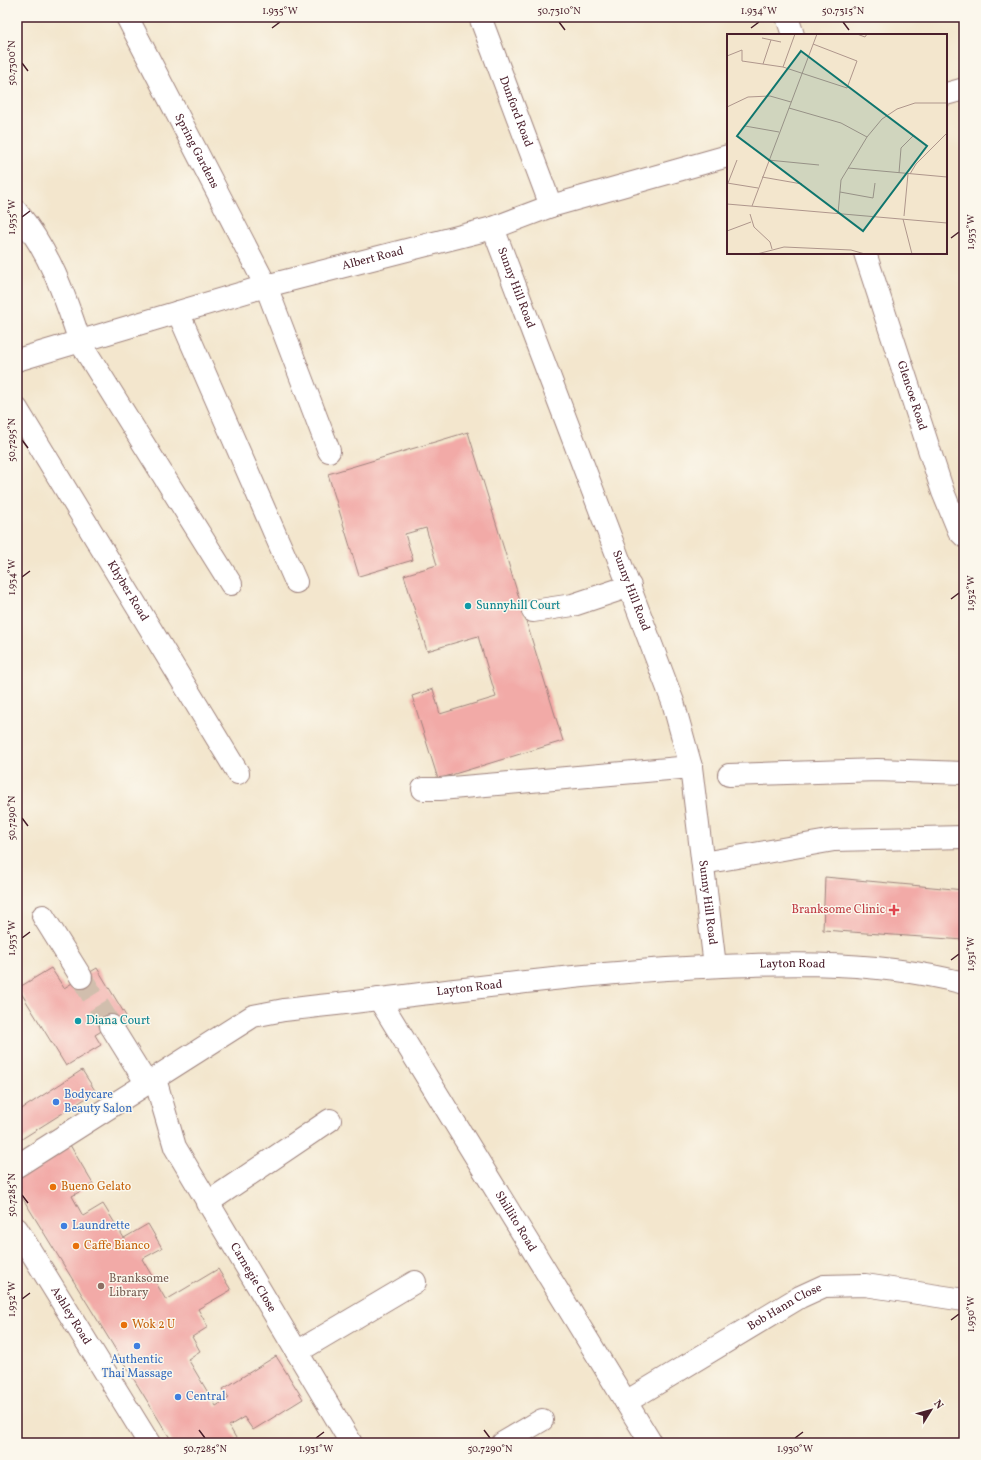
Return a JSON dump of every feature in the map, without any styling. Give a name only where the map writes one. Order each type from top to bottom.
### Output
[{"type":"street","name":"Spring Gardens","points":[[127,17],[266,286],[329,451]]},
{"type":"street","name":"Dunford Road","points":[[480,17],[551,206]]},
{"type":"street","points":[[787,17],[793,34]]},
{"type":"street","points":[[947,94],[964,89]]},
{"type":"street","name":"Albert Road","points":[[17,360],[266,286],[493,228],[551,206],[727,156]]},
{"type":"street","points":[[17,212],[42,246],[69,307],[80,342],[231,584]]},
{"type":"street","name":"Sunny Hill Road","points":[[493,228],[673,702],[691,766],[715,966]]},
{"type":"street","name":"Glencoe Road","points":[[865,254],[943,492],[959,531],[964,536]]},
{"type":"street","points":[[178,312],[296,582]]},
{"type":"street","name":"Khyber Road","points":[[17,409],[238,772]]},
{"type":"street","points":[[533,611],[573,605],[630,586]]},
{"type":"street","points":[[422,789],[440,789],[691,766]]},
{"type":"street","points":[[729,775],[876,770],[964,773]]},
{"type":"street","points":[[703,863],[834,840],[964,837]]},
{"type":"street","points":[[43,916],[81,977]]},
{"type":"street","name":"Layton Road","points":[[17,1166],[253,1016],[284,1010],[579,975],[715,966],[793,964],[871,967],[963,980]]},
{"type":"street","name":"Shillito Road","points":[[380,999],[651,1443]]},
{"type":"street","name":"Carnegie Close","points":[[110,1026],[151,1081],[175,1148],[351,1443]]},
{"type":"street","points":[[207,1203],[330,1120]]},
{"type":"street","name":"Ashley Road","points":[[17,1229],[149,1443]]},
{"type":"street","points":[[297,1352],[415,1282]]},
{"type":"street","name":"Bob Hann Close","points":[[626,1402],[800,1297],[824,1286],[866,1285],[964,1300]]},
{"type":"street","points":[[503,1443],[542,1420]]},
{"type":"building","name":"Sunnyhill Court","points":[[468,432],[563,741],[438,779],[412,696],[433,689],[440,714],[496,697],[478,636],[427,651],[404,575],[437,565],[426,528],[405,534],[413,560],[359,576],[328,474]]},
{"type":"building","name":"Branksome Clinic","points":[[825,877],[964,890],[964,940],[823,930]]},
{"type":"building","name":"Diana Court","points":[[51,968],[64,988],[97,968],[126,1016],[95,1035],[101,1045],[66,1066],[18,988]]},
{"type":"building","name":"Bodycare Beauty Salon","points":[[82,1070],[96,1092],[17,1142],[17,1112]]},
{"type":"building","points":[[70,1145],[93,1184],[72,1196],[83,1216],[103,1204],[124,1238],[148,1224],[162,1248],[142,1259],[166,1300],[218,1269],[231,1290],[198,1309],[208,1327],[192,1337],[200,1351],[188,1359],[216,1406],[229,1398],[223,1389],[276,1356],[303,1399],[253,1430],[244,1417],[229,1426],[239,1443],[173,1443],[17,1189],[19,1174]]},
{"type":"tunnel","points":[[81,977],[111,1026]]},
{"type":"place","name":"Sunnyhill Court","points":[[468,606]]},
{"type":"place","name":"Branksome Clinic","points":[[894,910]]},
{"type":"place","name":"Diana Court","points":[[78,1021]]},
{"type":"place","name":"Bodycare Beauty Salon","points":[[56,1102]]},
{"type":"place","name":"Bueno Gelato","points":[[53,1187]]},
{"type":"place","name":"Laundrette","points":[[64,1226]]},
{"type":"place","name":"Caffe Bianco","points":[[76,1246]]},
{"type":"place","name":"Branksome Library","points":[[101,1286]]},
{"type":"place","name":"Wok 2 U","points":[[124,1325]]},
{"type":"place","name":"Authentic Thai Massage","points":[[137,1346]]},
{"type":"place","name":"Central","points":[[178,1397]]}]
